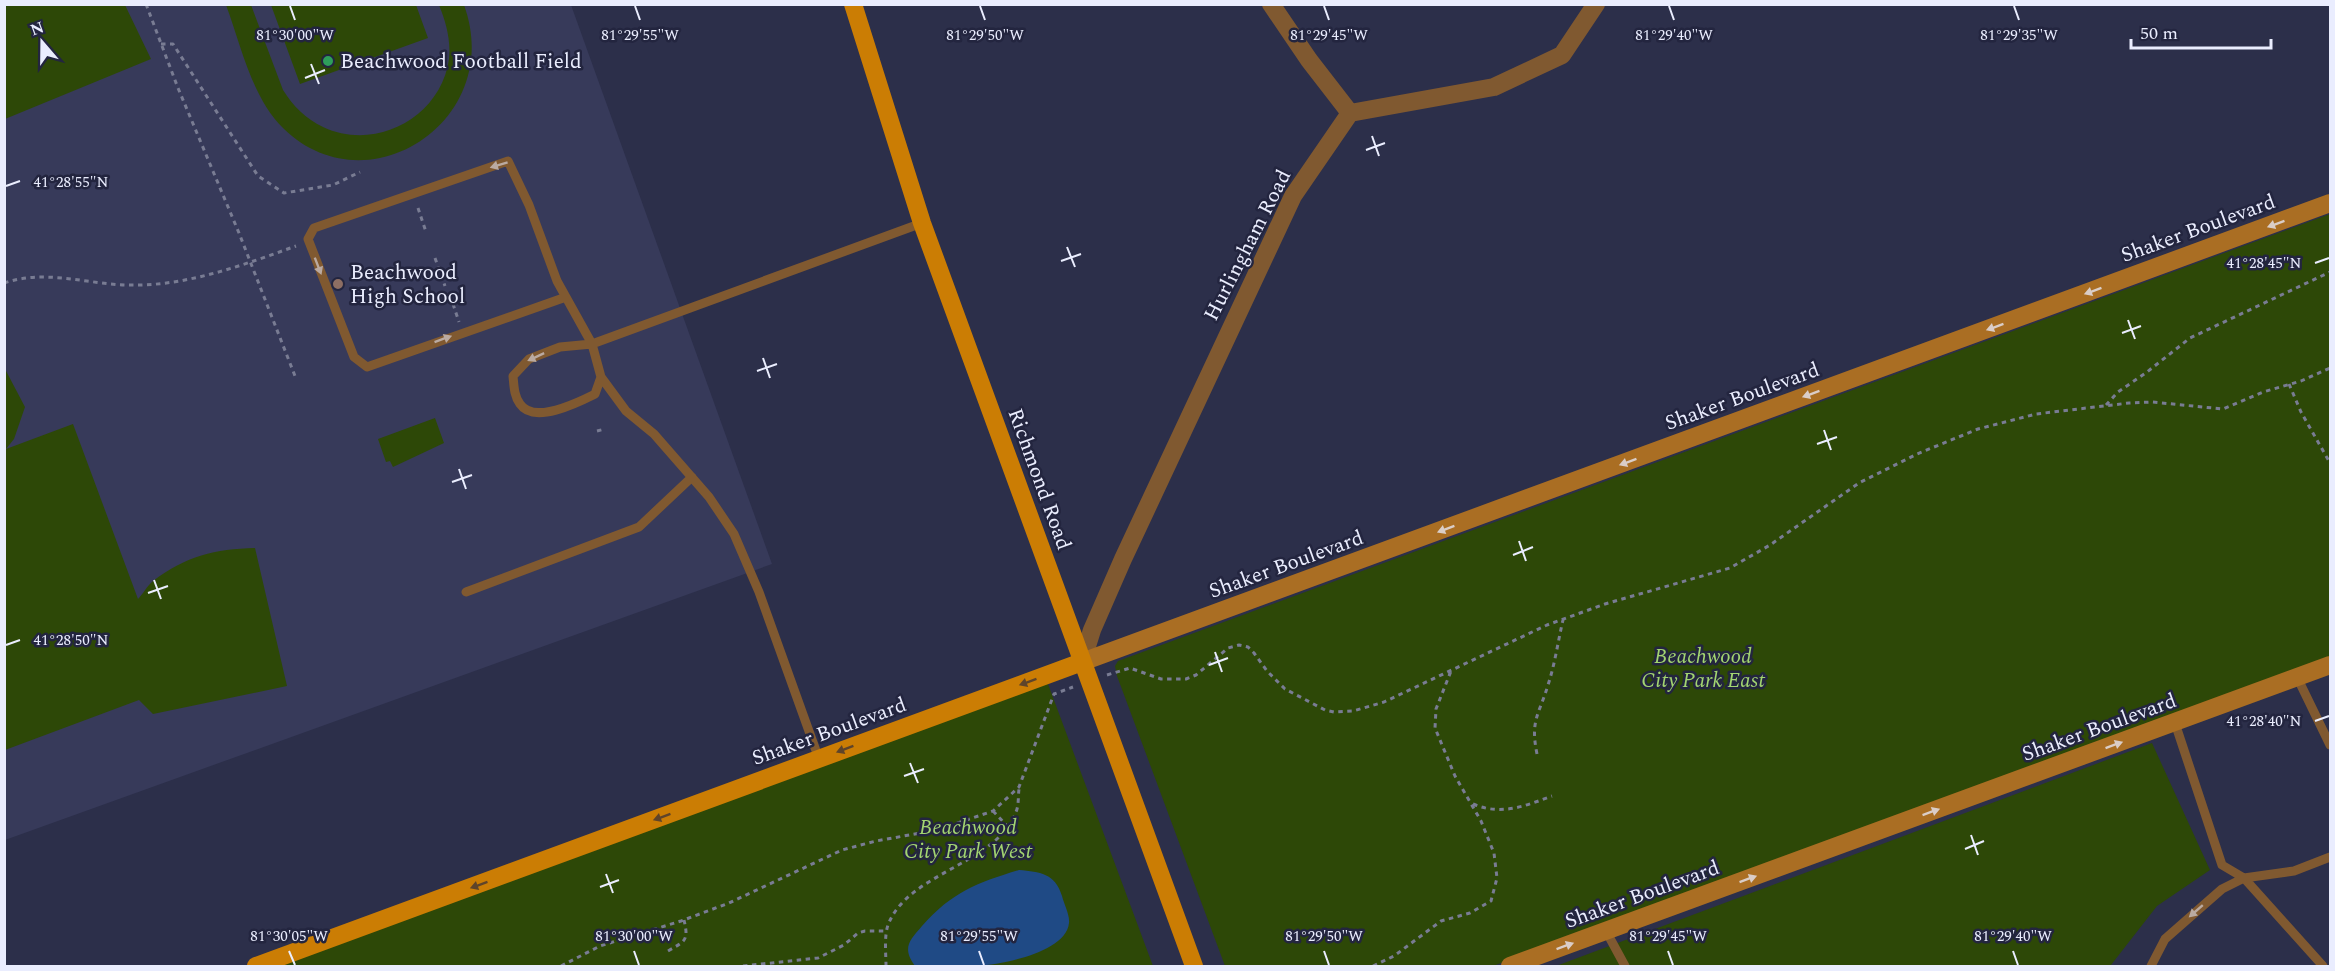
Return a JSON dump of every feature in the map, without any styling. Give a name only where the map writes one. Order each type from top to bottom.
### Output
[{"type":"main road","name":"Richmond Road","points":[[853,4],[922,223],[1194,966]]},
{"type":"main road","name":"Shaker Boulevard","points":[[256,966],[2331,203]]},
{"type":"main road","name":"Shaker Boulevard","points":[[1510,966],[2331,665]]},
{"type":"street","points":[[1271,4],[1309,60],[1350,113],[1494,87],[1562,54],[1596,4]]},
{"type":"street","name":"Hurlingham Road","points":[[1083,662],[1092,630],[1116,574],[1293,196],[1350,113]]},
{"type":"lane","points":[[566,297],[367,366],[354,357],[308,239],[314,228],[508,161],[529,205],[557,280],[592,344],[601,377],[626,411],[654,434],[709,497],[734,534],[759,592],[819,759]]},
{"type":"lane","points":[[601,377],[596,394],[554,411],[533,412],[521,406],[514,392],[513,376],[529,358],[560,347],[592,344],[922,223]]},
{"type":"lane","points":[[466,592],[639,527],[692,477]]},
{"type":"lane","points":[[2297,677],[2331,745]]},
{"type":"lane","points":[[2175,723],[2222,865],[2244,878],[2323,966]]},
{"type":"lane","points":[[2151,966],[2165,939],[2222,889],[2244,878],[2294,871],[2331,857]]},
{"type":"lane","points":[[1606,931],[1625,966]]},
{"type":"path","points":[[146,4],[295,376]]},
{"type":"path","points":[[161,44],[173,44],[258,176],[284,193],[333,186],[360,172]]},
{"type":"path","points":[[418,208],[426,232]]},
{"type":"path","points":[[4,283],[51,277],[128,285],[201,277],[297,246]]},
{"type":"path","points":[[435,258],[445,286]]},
{"type":"path","points":[[2105,406],[2125,386],[2147,372],[2190,338],[2331,272]]},
{"type":"path","points":[[453,304],[459,324]]},
{"type":"path","points":[[1116,672],[1134,669],[1161,679],[1179,680],[1196,675],[1228,648],[1244,646],[1254,652],[1267,671],[1285,689],[1325,710],[1342,712],[1372,706],[1515,639],[1564,619],[1605,604],[1730,568],[1770,546],[1859,483],[1958,436],[2022,417],[2105,406],[2152,402],[2223,409],[2331,368]]},
{"type":"path","points":[[2289,384],[2301,412],[2331,463]]},
{"type":"path","points":[[597,431],[604,429]]},
{"type":"path","points":[[1537,754],[1533,735],[1535,724],[1548,686],[1564,619]]},
{"type":"path","points":[[1373,966],[1394,956],[1441,921],[1470,914],[1491,901],[1497,878],[1494,853],[1481,821],[1455,776],[1435,728],[1436,709],[1452,669]]},
{"type":"path","points":[[886,966],[888,925],[906,897],[982,850],[1008,827],[1017,810],[1019,787],[1054,694],[1062,691]]},
{"type":"path","points":[[561,966],[600,946],[684,920],[741,898],[842,850],[876,841],[937,830],[993,811],[1019,787]]},
{"type":"path","points":[[1471,804],[1496,811],[1519,808],[1552,796]]},
{"type":"path","points":[[993,811],[1008,827]]},
{"type":"path","points":[[668,951],[684,942],[687,934],[684,920]]},
{"type":"path","points":[[743,966],[818,958],[844,945],[858,933],[887,931]]},
{"type":"shaded area","name":"Beachwood High School","points":[[5,5],[571,5],[772,564],[5,840]]},
{"type":"green space","points":[[5,4],[125,5],[151,59],[5,119]]},
{"type":"green space","points":[[226,5],[251,5],[283,90],[300,112],[323,127],[343,134],[364,135],[384,132],[420,113],[433,98],[443,80],[449,59],[447,31],[439,5],[464,5],[472,47],[465,84],[447,116],[421,141],[388,156],[353,160],[317,151],[283,128],[263,101],[248,70]]},
{"type":"green space","name":"Beachwood Football Field","points":[[271,5],[416,5],[428,38],[300,84]]},
{"type":"green space","name":"Beachwood City Park East","points":[[2330,214],[2330,658],[1493,966],[1225,966],[1117,676],[1115,666],[1118,661]]},
{"type":"green space","points":[[5,369],[25,407],[14,439],[6,449],[73,424],[138,599],[153,581],[177,565],[214,552],[255,548],[287,686],[153,714],[139,700],[5,750]]},
{"type":"green space","points":[[435,418],[444,443],[393,467],[390,461],[386,462],[378,439]]},
{"type":"green space","name":"Beachwood City Park West","points":[[1045,676],[1153,966],[256,966]]},
{"type":"green space","points":[[2152,743],[2210,870],[2157,906],[2111,965],[1556,966]]},
{"type":"water","points":[[1019,870],[1046,875],[1059,888],[1069,923],[1065,933],[1057,942],[1032,955],[1003,963],[963,967],[915,966],[909,954],[909,945],[933,914],[966,890],[990,879]]},
{"type":"place","name":"Beachwood Football Field","points":[[328,61]]},
{"type":"place","name":"Beachwood High School","points":[[338,284]]}]
